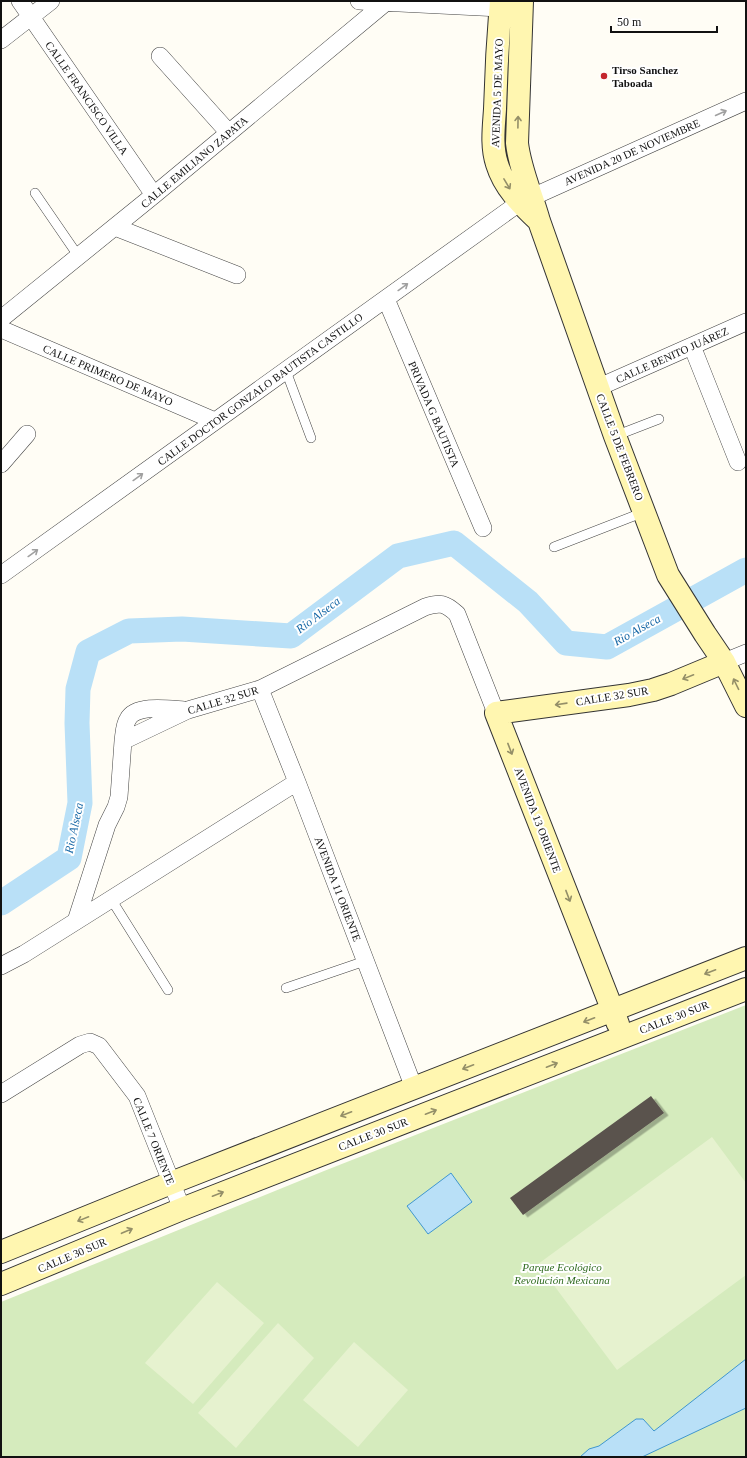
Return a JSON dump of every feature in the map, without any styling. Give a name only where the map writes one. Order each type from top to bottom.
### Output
[{"type":"main road","name":"AVENIDA 5 DE MAYO","points":[[522,1],[517,143],[526,200]]},
{"type":"main road","name":"AVENIDA 5 DE MAYO","points":[[500,5],[493,143],[496,163],[506,182],[526,200]]},
{"type":"main road","name":"CALLE 5 DE FEBRERO","points":[[526,200],[539,221],[615,436],[668,575],[724,662],[746,706]]},
{"type":"main road","name":"CALLE 32 SUR","points":[[496,713],[629,695],[653,690],[724,662]]},
{"type":"main road","name":"AVENIDA 13 ORIENTE","points":[[496,713],[612,1010],[624,1036]]},
{"type":"main road","points":[[1,1252],[171,1183],[746,958]]},
{"type":"main road","name":"CALLE 30 SUR","points":[[1,1284],[182,1209],[746,989]]},
{"type":"street","name":"CALLE FRANCISCO VILLA","points":[[20,1],[154,195]]},
{"type":"street","points":[[1,40],[51,1]]},
{"type":"street","points":[[360,1],[385,3],[500,5]]},
{"type":"street","name":"CALLE EMILIANO ZAPATA","points":[[1,320],[385,3]]},
{"type":"street","points":[[160,56],[229,133]]},
{"type":"street","name":"AVENIDA 20 DE NOVIEMBRE","points":[[526,200],[746,101]]},
{"type":"street","name":"CALLE DOCTOR GONZALO BAUTISTA CASTILLO","points":[[1,575],[526,200]]},
{"type":"street","points":[[115,227],[237,275]]},
{"type":"street","name":"PRIVADA G BAUTISTA","points":[[386,299],[483,528]]},
{"type":"street","name":"CALLE BENITO JUÁREZ","points":[[598,388],[746,322]]},
{"type":"street","name":"CALLE PRIMERO DE MAYO","points":[[1,329],[215,421]]},
{"type":"street","points":[[692,346],[738,462]]},
{"type":"street","points":[[1,464],[26,434]]},
{"type":"street","name":"CALLE 32 SUR","points":[[76,921],[107,825],[119,797],[123,741],[188,710],[260,689],[424,606],[436,603],[448,606]]},
{"type":"street","name":"AVENIDA 13 ORIENTE","points":[[448,606],[457,614],[496,713]]},
{"type":"street","points":[[724,662],[746,653]]},
{"type":"street","name":"AVENIDA 11 ORIENTE","points":[[260,689],[414,1088]]},
{"type":"street","points":[[1,966],[24,954],[297,782]]},
{"type":"street","name":"CALLE 7 ORIENTE","points":[[1,1094],[80,1046],[90,1042],[99,1046],[137,1096],[182,1209]]},
{"type":"lane","points":[[35,192],[79,257]]},
{"type":"lane","points":[[286,371],[311,438]]},
{"type":"lane","points":[[615,436],[659,419]]},
{"type":"lane","points":[[554,547],[644,512]]},
{"type":"lane","points":[[111,899],[168,990]]},
{"type":"lane","points":[[286,988],[365,961]]},
{"type":"green space","name":"Parque Ecológico Revolución Mexicana","points":[[746,1005],[746,1457],[1,1457],[1,1302],[324,1171]]},
{"type":"green space","points":[[712,1137],[746,1183],[746,1275],[617,1370],[538,1264]]},
{"type":"green space","points":[[217,1282],[264,1323],[193,1404],[145,1363]]},
{"type":"green space","points":[[278,1323],[314,1358],[236,1448],[198,1413]]},
{"type":"green space","points":[[354,1342],[408,1390],[358,1447],[303,1400]]},
{"type":"water","points":[[451,1173],[472,1202],[428,1234],[407,1206]]},
{"type":"water","points":[[746,1359],[746,1408],[642,1457],[580,1457],[589,1449],[599,1446],[636,1419],[643,1419],[654,1431]]},
{"type":"building","points":[[651,1096],[664,1113],[523,1215],[510,1198]]},
{"type":"waterway","name":"Rio Alseca","points":[[1,903],[69,858],[80,803],[77,723],[78,689],[88,652],[129,631],[182,629],[291,636],[398,556],[454,543],[528,602],[566,643],[607,647],[746,570]]},
{"type":"place","name":"Tirso Sanchez Taboada","points":[[604,76]]}]
